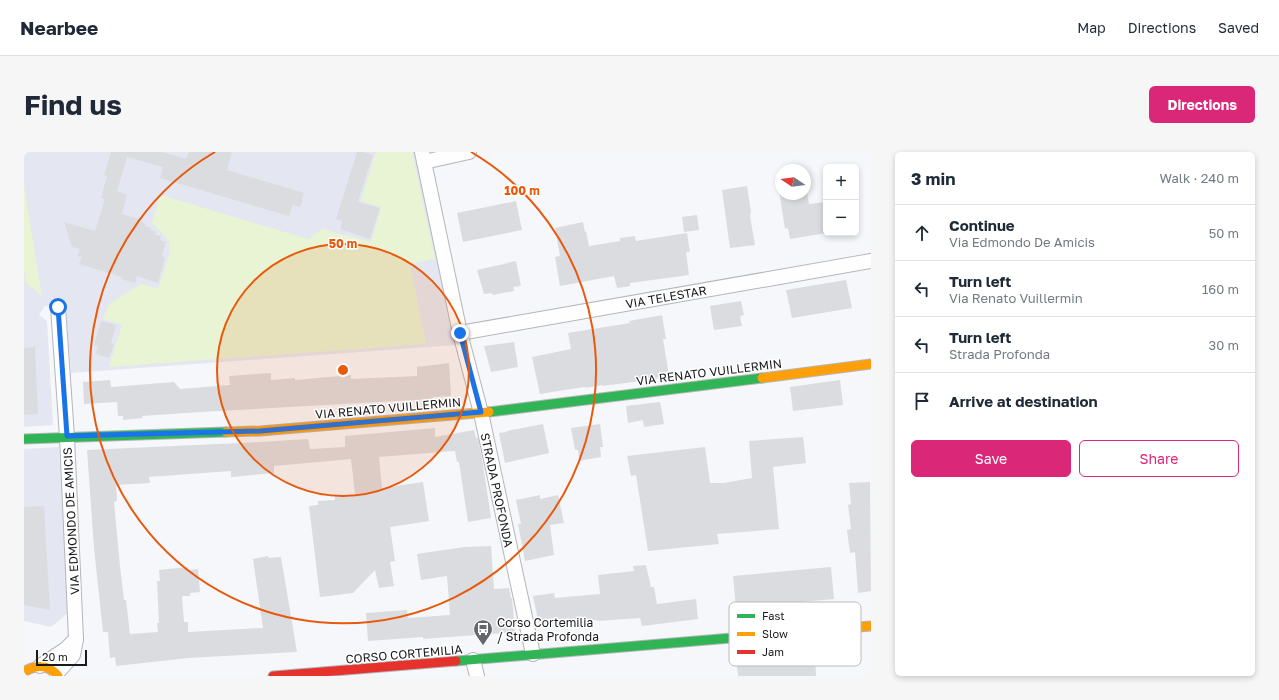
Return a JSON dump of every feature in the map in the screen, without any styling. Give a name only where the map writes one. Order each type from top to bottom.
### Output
[{"type":"street","name":"STRADA PROFONDA","points":[[469,152],[423,157],[460,333],[481,412],[533,654]]},
{"type":"street","name":"VIA TELESTAR","points":[[460,333],[871,261]]},
{"type":"street","name":"VIA EDMONDO DE AMICIS","points":[[57,675],[73,655],[76,639],[67,436],[58,307]]},
{"type":"street","name":"VIA RENATO VUILLERMIN","points":[[24,439],[67,436],[260,431],[481,412],[871,364]]},
{"type":"street","name":"CORSO CORTEMILIA","points":[[861,627],[871,626]]},
{"type":"street","name":"CORSO CORTEMILIA","points":[[273,676],[729,638]]},
{"type":"street","points":[[30,667],[66,649],[76,639]]},
{"type":"street","points":[[473,660],[477,676]]},
{"type":"street","points":[[30,667],[47,666],[57,675]]},
{"type":"shaded area","points":[[24,152],[414,152],[455,345],[71,373],[66,308],[45,306],[39,315],[47,321],[53,425],[24,427]]},
{"type":"shaded area","points":[[59,447],[68,613],[51,627],[24,621],[24,449]]},
{"type":"green space","points":[[376,152],[412,152],[435,259],[410,264],[426,344],[109,367],[122,325],[103,319],[109,304],[141,284],[158,289],[169,255],[169,241],[152,223],[160,195],[308,239],[323,229],[371,242],[381,207],[361,201]]},
{"type":"green space","points":[[24,186],[42,296],[26,283],[24,270]]},
{"type":"building","points":[[111,152],[162,152],[186,159],[189,152],[232,152],[227,170],[304,193],[300,207],[293,205],[289,216],[160,178],[163,167],[127,157],[117,191],[127,195],[122,214],[140,219],[140,221],[145,223],[145,226],[156,232],[155,235],[161,236],[160,240],[166,242],[162,256],[165,258],[158,283],[137,276],[135,283],[121,279],[122,277],[79,264],[82,257],[77,256],[80,249],[72,247],[64,222],[95,231],[105,199],[101,198],[107,176],[104,175]]},
{"type":"building","points":[[357,152],[364,152],[373,155],[358,202],[380,208],[370,239],[340,229],[342,221],[336,219]]},
{"type":"building","points":[[747,186],[755,245],[730,248],[722,190]]},
{"type":"building","points":[[780,200],[808,200],[809,204],[823,202],[823,234],[790,239],[788,228],[785,229]]},
{"type":"building","points":[[516,201],[522,230],[463,242],[457,213]]},
{"type":"building","points":[[697,215],[699,230],[684,232],[682,217]]},
{"type":"building","points":[[583,222],[589,246],[620,241],[620,238],[635,236],[636,241],[687,233],[690,252],[686,252],[689,275],[630,283],[630,286],[617,288],[614,276],[560,286],[555,257],[560,256],[555,228]]},
{"type":"building","points":[[516,261],[521,286],[513,287],[514,291],[493,295],[492,293],[484,294],[477,270]]},
{"type":"building","points":[[846,280],[852,308],[792,318],[786,290]]},
{"type":"building","points":[[741,301],[744,315],[740,316],[742,326],[714,330],[710,306]]},
{"type":"building","points":[[662,315],[666,339],[663,339],[669,376],[656,378],[657,379],[577,388],[540,394],[532,357],[571,349],[568,333],[630,323],[629,321]]},
{"type":"building","points":[[101,321],[116,325],[111,343],[114,344],[109,358],[96,354],[98,346],[94,345]]},
{"type":"building","points":[[514,342],[518,367],[491,372],[484,346]]},
{"type":"building","points":[[35,347],[38,414],[24,415],[24,348]]},
{"type":"building","points":[[449,363],[451,396],[433,397],[432,399],[142,416],[143,418],[123,420],[123,416],[118,416],[117,402],[84,404],[83,382],[110,380],[111,387],[174,382],[180,389],[230,385],[229,376],[271,373],[271,380],[295,378],[295,380],[351,375],[351,379],[417,376],[417,367]]},
{"type":"building","points":[[840,380],[843,405],[793,411],[790,387]]},
{"type":"building","points":[[660,402],[664,424],[644,427],[643,420],[628,423],[626,406]]},
{"type":"building","points":[[543,424],[549,453],[505,463],[499,433]]},
{"type":"building","points":[[600,424],[603,447],[600,447],[601,457],[579,461],[578,450],[575,450],[571,428]]},
{"type":"building","points":[[435,428],[435,437],[474,430],[476,438],[478,438],[482,458],[491,518],[468,522],[459,462],[457,462],[455,451],[379,457],[382,488],[423,482],[429,521],[390,527],[395,561],[390,562],[394,586],[379,588],[375,570],[353,593],[320,597],[309,506],[318,505],[318,501],[335,500],[335,496],[355,494],[351,459],[274,466],[274,473],[231,477],[231,471],[149,477],[150,483],[116,485],[117,501],[114,502],[120,566],[130,634],[158,632],[157,581],[160,581],[159,570],[188,567],[188,570],[198,569],[200,592],[190,593],[190,596],[182,596],[184,622],[188,622],[188,632],[263,628],[253,559],[268,556],[269,558],[281,557],[297,652],[188,658],[116,666],[115,657],[110,658],[108,632],[103,632],[94,548],[87,450],[308,439],[310,449],[345,447],[345,436]]},
{"type":"building","points":[[803,437],[806,463],[773,467],[779,529],[717,534],[719,544],[648,551],[636,475],[631,476],[627,456],[705,447],[710,483],[724,483],[752,478],[749,441]]},
{"type":"building","points":[[870,482],[871,591],[858,593],[855,552],[850,553],[847,530],[851,529],[848,505],[851,504],[849,483]]},
{"type":"building","points":[[540,495],[540,499],[558,495],[564,523],[550,525],[554,555],[525,561],[518,524],[521,524],[516,500]]},
{"type":"building","points":[[44,506],[50,610],[24,605],[24,507]]},
{"type":"building","points":[[491,546],[494,589],[509,588],[512,598],[515,632],[423,639],[423,637],[368,641],[366,613],[407,610],[408,618],[450,615],[447,576],[421,580],[417,554],[464,547]]},
{"type":"building","points":[[646,565],[651,587],[654,587],[657,604],[696,599],[698,619],[642,626],[640,618],[539,625],[533,596],[554,593],[555,598],[600,594],[598,575],[634,571],[633,566]]},
{"type":"building","points":[[831,567],[834,599],[801,602],[735,602],[733,576]]},
{"type":"building","points":[[737,666],[816,666],[816,676],[738,676]]},
{"type":"traffic: fast","points":[[489,412],[762,378]]},
{"type":"traffic: fast","points":[[24,439],[226,432]]},
{"type":"traffic: fast","points":[[456,661],[729,638]]},
{"type":"traffic: slow","points":[[762,378],[871,364]]},
{"type":"traffic: slow","points":[[226,432],[260,431],[489,412]]},
{"type":"traffic: slow","points":[[861,627],[871,626]]},
{"type":"traffic: slow","points":[[24,672],[28,669],[42,666],[50,669],[58,676]]},
{"type":"traffic: jam","points":[[273,676],[456,661]]},
{"type":"place","name":"Corso Cortemilia / Strada Profonda","points":[[483,646]]},
{"type":"route","points":[[58,307],[67,436],[260,431],[481,412],[460,333]]}]
